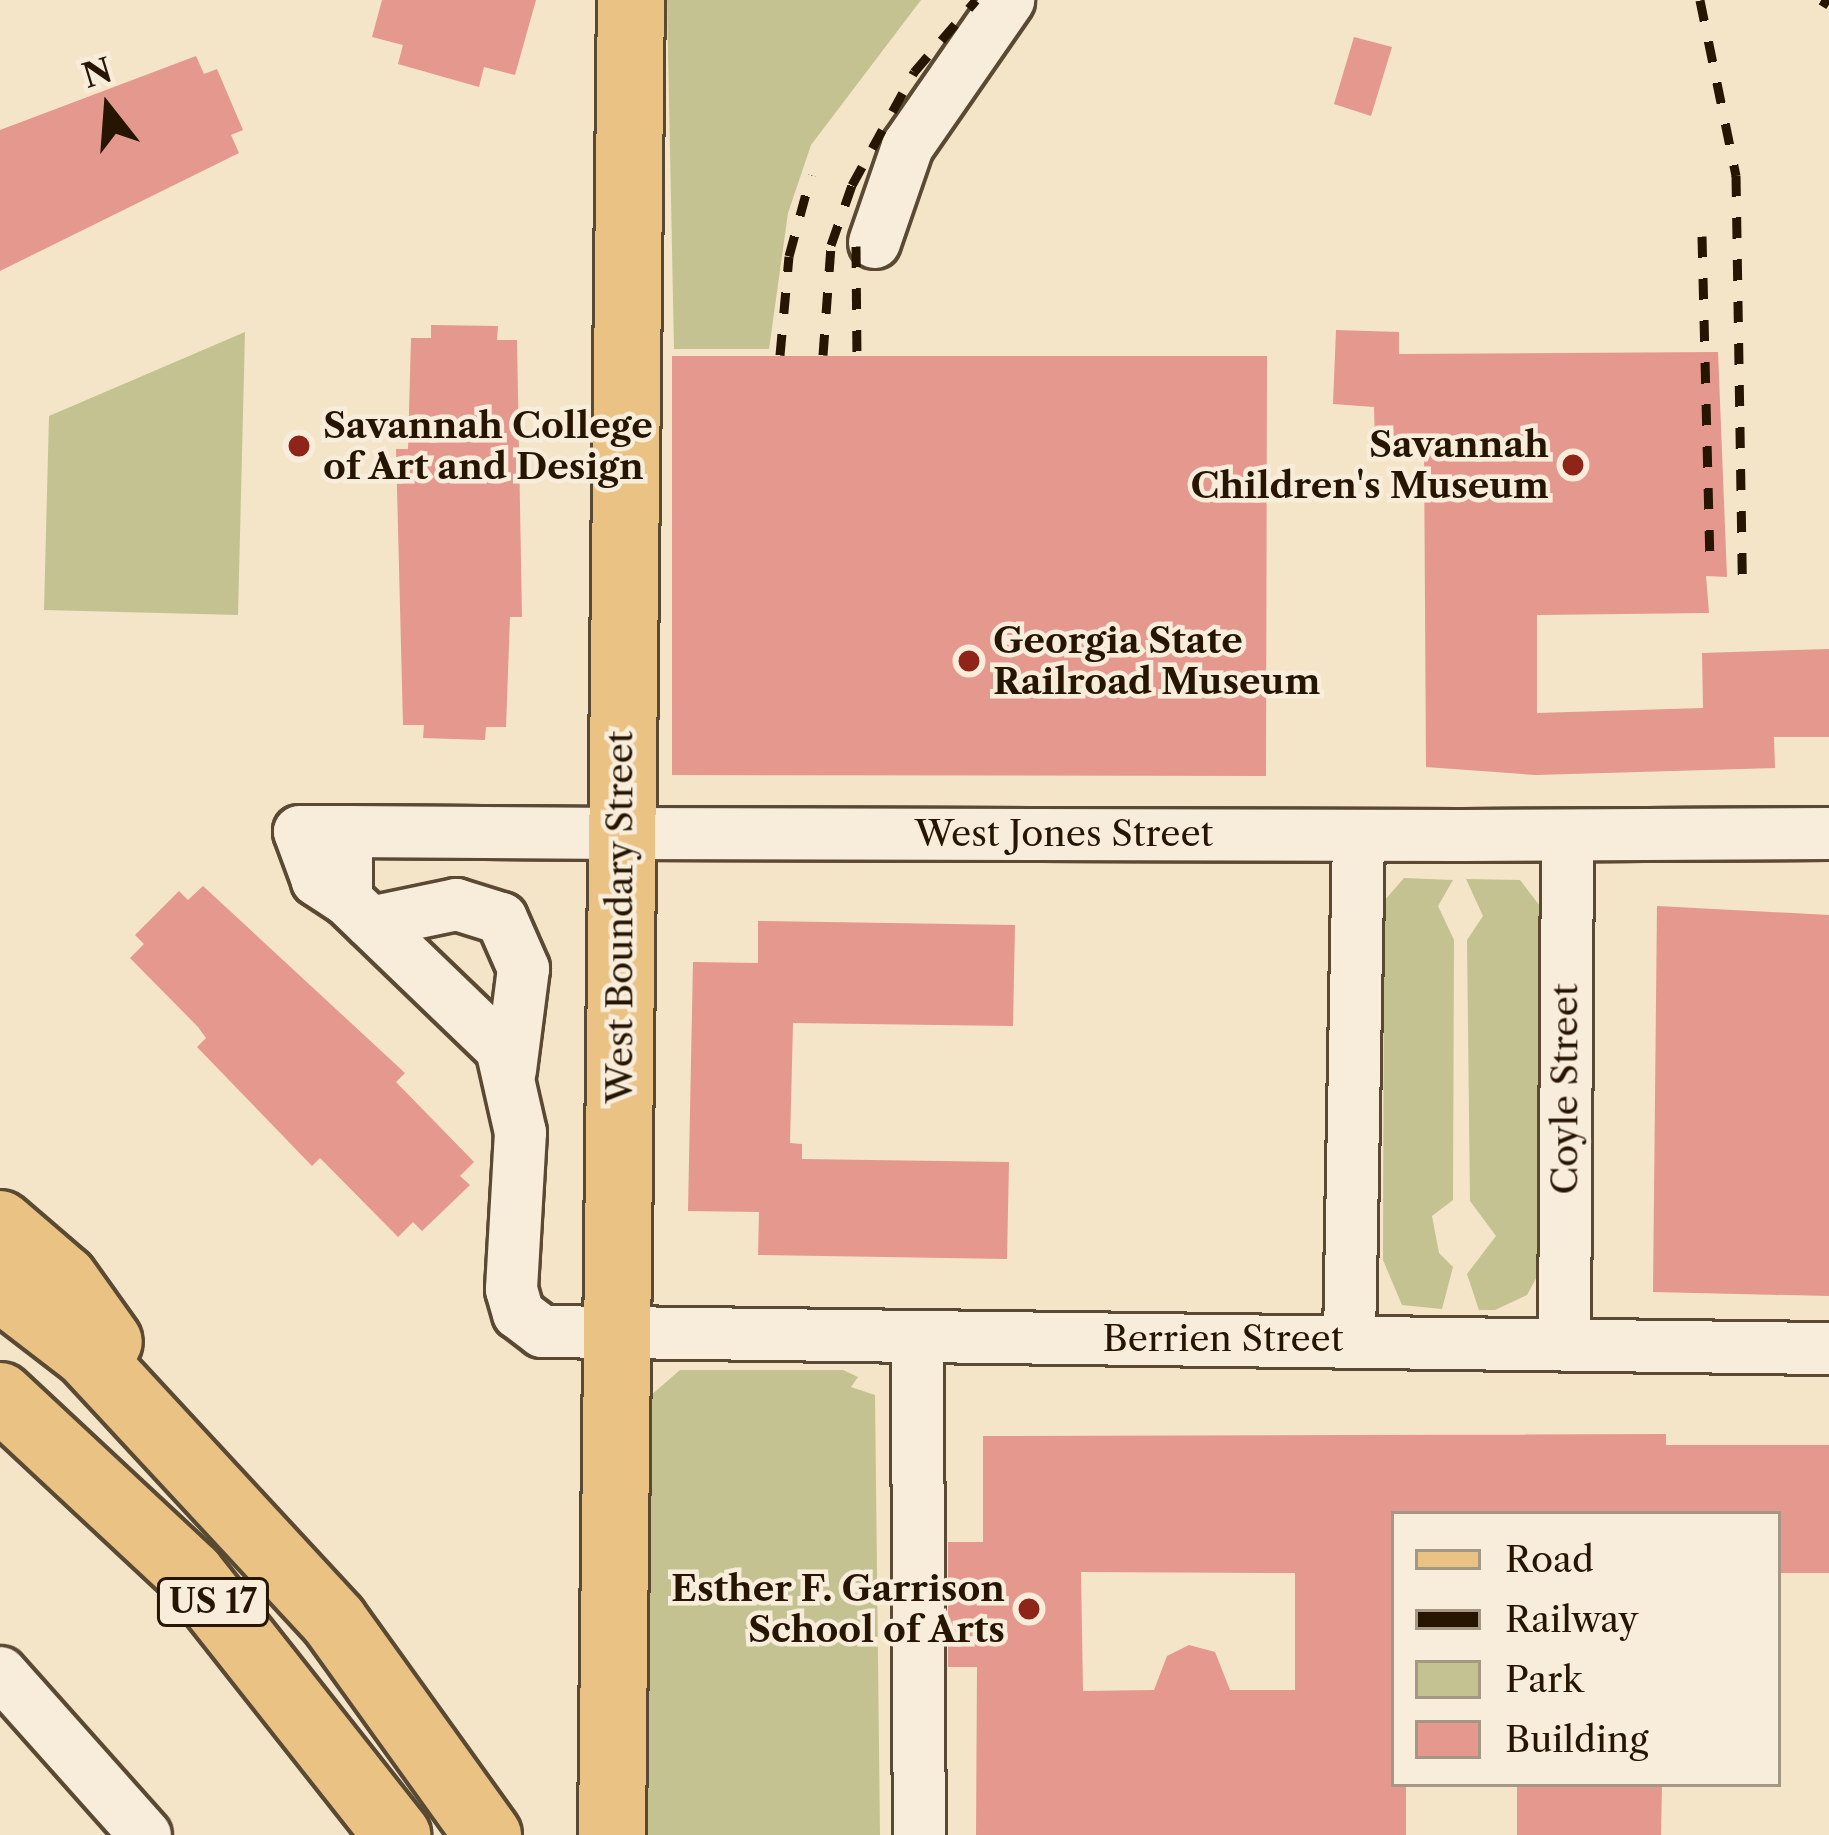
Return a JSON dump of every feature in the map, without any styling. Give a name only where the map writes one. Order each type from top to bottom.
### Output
[{"type":"main road","name":"West Boundary Street","points":[[612,1835],[631,0]]},
{"type":"main road","points":[[0,1224],[64,1280],[219,1496]]},
{"type":"main road","name":"US 17","points":[[0,1287],[87,1354],[334,1621],[451,1777],[488,1835]]},
{"type":"main road","name":"US 17","points":[[0,1396],[190,1574],[397,1835]]},
{"type":"street","points":[[874,242],[918,125],[1008,0]]},
{"type":"street","name":"West Jones Street","points":[[358,911],[322,831],[1829,833]]},
{"type":"street","points":[[1349,1340],[1358,835]]},
{"type":"street","name":"Coyle Street","points":[[1564,1342],[1567,835]]},
{"type":"street","points":[[358,911],[456,904],[501,918],[523,968],[510,1070]]},
{"type":"street","points":[[358,911],[501,1048],[510,1070]]},
{"type":"street","name":"Berrien Street","points":[[510,1070],[520,1132],[518,1313],[542,1331],[1829,1348]]},
{"type":"street","points":[[893,1835],[904,1338]]},
{"type":"street","points":[[904,1338],[919,1835]]},
{"type":"street","points":[[0,1672],[145,1835]]},
{"type":"green space","points":[[667,0],[921,0],[811,145],[788,213],[769,349],[674,349]]},
{"type":"green space","points":[[245,332],[238,615],[44,610],[49,416]]},
{"type":"green space","points":[[1404,878],[1453,880],[1438,906],[1454,940],[1453,1200],[1432,1216],[1439,1253],[1453,1267],[1442,1309],[1402,1305],[1383,1260],[1384,901]]},
{"type":"green space","points":[[1466,879],[1520,880],[1540,906],[1542,929],[1540,1271],[1527,1295],[1495,1310],[1479,1310],[1467,1274],[1496,1236],[1470,1201],[1467,940],[1483,916]]},
{"type":"green space","points":[[680,1370],[843,1370],[858,1377],[851,1387],[875,1395],[880,1835],[636,1835],[649,1397]]},
{"type":"building","points":[[382,0],[536,0],[515,75],[484,67],[479,87],[398,64],[403,45],[372,37]]},
{"type":"building","points":[[1354,37],[1392,47],[1371,116],[1334,104]]},
{"type":"building","points":[[196,56],[204,74],[217,69],[243,130],[231,135],[239,153],[0,271],[0,130]]},
{"type":"building","points":[[431,325],[498,326],[497,340],[517,340],[522,617],[510,617],[506,727],[486,727],[485,740],[423,738],[424,725],[403,725],[396,449],[408,449],[411,338],[431,338]]},
{"type":"building","name":"Savannah Children's Museum","points":[[1336,330],[1399,332],[1399,354],[1718,352],[1727,577],[1706,576],[1709,613],[1537,615],[1537,713],[1703,708],[1702,653],[1829,649],[1829,737],[1774,737],[1775,768],[1536,775],[1426,767],[1424,442],[1375,443],[1374,407],[1333,404]]},
{"type":"building","name":"Georgia State Railroad Museum","points":[[672,356],[1267,356],[1266,776],[672,775]]},
{"type":"building","points":[[203,886],[405,1073],[396,1082],[474,1162],[460,1176],[470,1185],[422,1231],[413,1222],[398,1237],[320,1158],[312,1166],[197,1047],[206,1038],[198,1027],[130,958],[144,944],[135,935],[179,891],[188,900]]},
{"type":"building","points":[[1657,906],[1829,915],[1829,1296],[1653,1292]]},
{"type":"building","points":[[758,921],[1015,925],[1013,1026],[793,1023],[790,1143],[802,1144],[802,1159],[1009,1162],[1007,1259],[758,1255],[759,1212],[688,1211],[693,962],[758,963]]},
{"type":"building","name":"Esther F. Garrison School of Arts","points":[[1666,1434],[1666,1445],[1829,1445],[1829,1573],[1781,1573],[1781,1511],[1391,1511],[1391,1787],[1406,1787],[1406,1835],[976,1835],[977,1667],[948,1667],[948,1542],[983,1542],[983,1436]],"holes":[[[1081,1572],[1295,1573],[1295,1690],[1230,1690],[1215,1652],[1189,1645],[1167,1656],[1154,1690],[1083,1691]]]},
{"type":"building","points":[[1517,1787],[1662,1787],[1661,1835],[1517,1835]]},
{"type":"railway","points":[[823,355],[831,245],[852,185],[914,72],[976,0]]},
{"type":"railway","points":[[1700,0],[1736,175],[1742,576]]},
{"type":"railway","points":[[1821,0],[1829,5]]},
{"type":"railway","points":[[780,355],[789,256],[811,175]]},
{"type":"railway","points":[[1702,236],[1710,566]]},
{"type":"railway","points":[[856,246],[857,355]]},
{"type":"place","name":"Savannah College of Art and Design","points":[[299,446]]},
{"type":"place","name":"Savannah Children's Museum","points":[[1573,465]]},
{"type":"place","name":"Georgia State Railroad Museum","points":[[969,661]]},
{"type":"place","name":"Esther F. Garrison School of Arts","points":[[1029,1609]]}]
